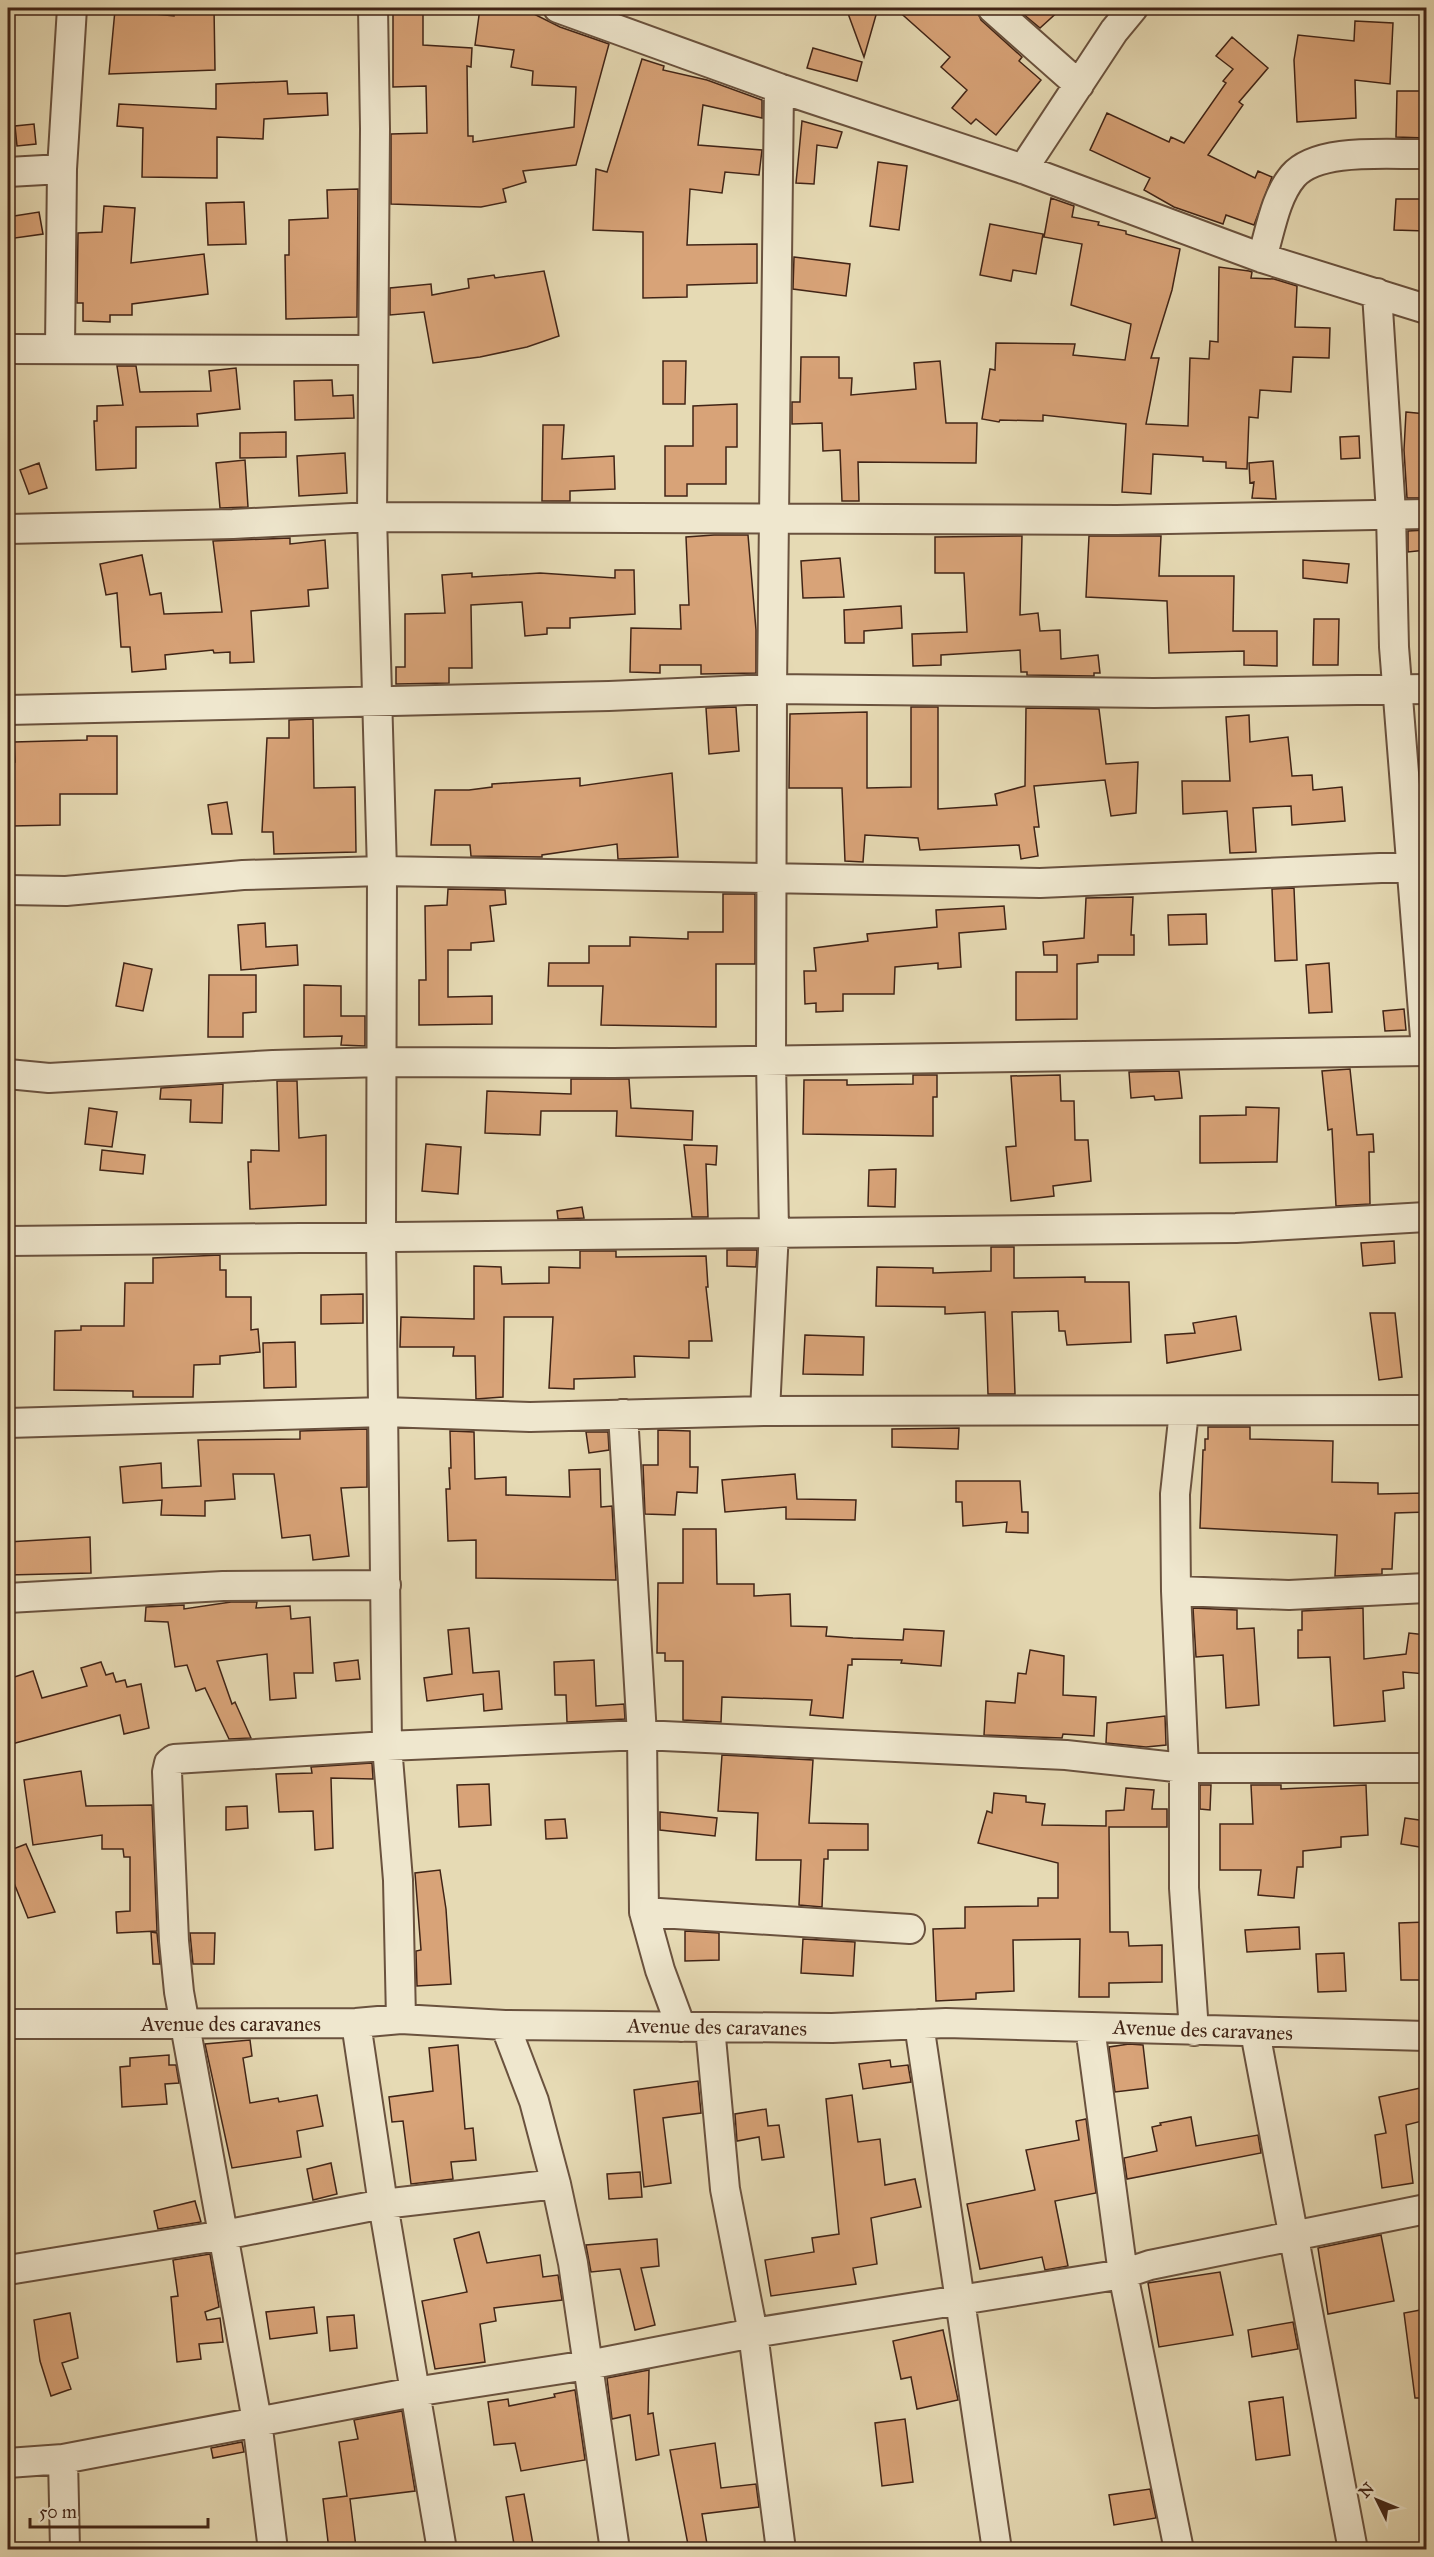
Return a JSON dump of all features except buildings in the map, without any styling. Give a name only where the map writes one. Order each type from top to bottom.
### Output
[{"type":"street","points":[[60,347],[62,168],[72,8]]},
{"type":"street","points":[[373,8],[375,129],[372,517],[382,871],[381,1236],[387,1746],[398,1880],[400,2019]]},
{"type":"street","points":[[558,8],[779,88],[1023,169],[1262,258],[1426,309]]},
{"type":"street","points":[[992,8],[1079,85]]},
{"type":"street","points":[[1023,169],[1114,31],[1133,8]]},
{"type":"street","points":[[765,1411],[774,1231],[771,879],[779,88]]},
{"type":"street","points":[[1262,258],[1281,196],[1293,177],[1309,163],[1344,156],[1426,154]]},
{"type":"street","points":[[8,171],[62,168]]},
{"type":"street","points":[[8,1074],[49,1078],[273,1065],[382,1062],[614,1063],[1426,1050],[1419,866],[1397,689],[1391,513],[1377,293]]},
{"type":"street","points":[[8,348],[373,350]]},
{"type":"street","points":[[8,529],[233,524],[372,517],[1118,520],[1426,514]]},
{"type":"street","points":[[8,710],[609,696],[772,689],[1154,693],[1426,689]]},
{"type":"street","points":[[8,890],[66,891],[243,875],[382,871],[1040,883],[1419,866]]},
{"type":"street","points":[[8,1241],[381,1236],[592,1236],[774,1231],[1236,1228],[1426,1217]]},
{"type":"street","points":[[8,1423],[384,1412],[530,1417],[765,1411],[1426,1410]]},
{"type":"street","points":[[1184,1411],[1175,1494],[1176,1591],[1184,1768],[1184,1888],[1194,2031]]},
{"type":"street","points":[[623,1414],[642,1735],[645,1912],[660,1970],[681,2027]]},
{"type":"street","points":[[8,1598],[223,1586],[386,1585]]},
{"type":"street","points":[[1176,1591],[1289,1595],[1426,1588]]},
{"type":"street","points":[[273,2550],[257,2421],[236,2318],[224,2235],[187,2025],[179,1992],[174,1941],[169,1763],[174,1759],[387,1746],[642,1735],[1066,1755],[1184,1768],[1426,1768]]},
{"type":"street","points":[[645,1912],[910,1929]]},
{"type":"street","name":"Avenue des caravanes","points":[[8,2024],[356,2023],[400,2019],[505,2025],[832,2028],[946,2022],[1426,2036]]},
{"type":"street","points":[[356,2023],[383,2204],[442,2550]]},
{"type":"street","points":[[919,2024],[997,2550]]},
{"type":"street","points":[[505,2025],[534,2101],[556,2184],[573,2263],[615,2550]]},
{"type":"street","points":[[710,2027],[725,2189],[753,2333],[781,2550]]},
{"type":"street","points":[[1090,2027],[1123,2274],[1179,2550]]},
{"type":"street","points":[[1255,2032],[1353,2550]]},
{"type":"street","points":[[8,2270],[224,2235],[383,2204],[556,2184]]},
{"type":"street","points":[[8,2463],[63,2458],[414,2392],[588,2366],[753,2333],[1123,2274],[1150,2265],[1426,2209]]},
{"type":"street","points":[[63,2458],[65,2550]]}]
